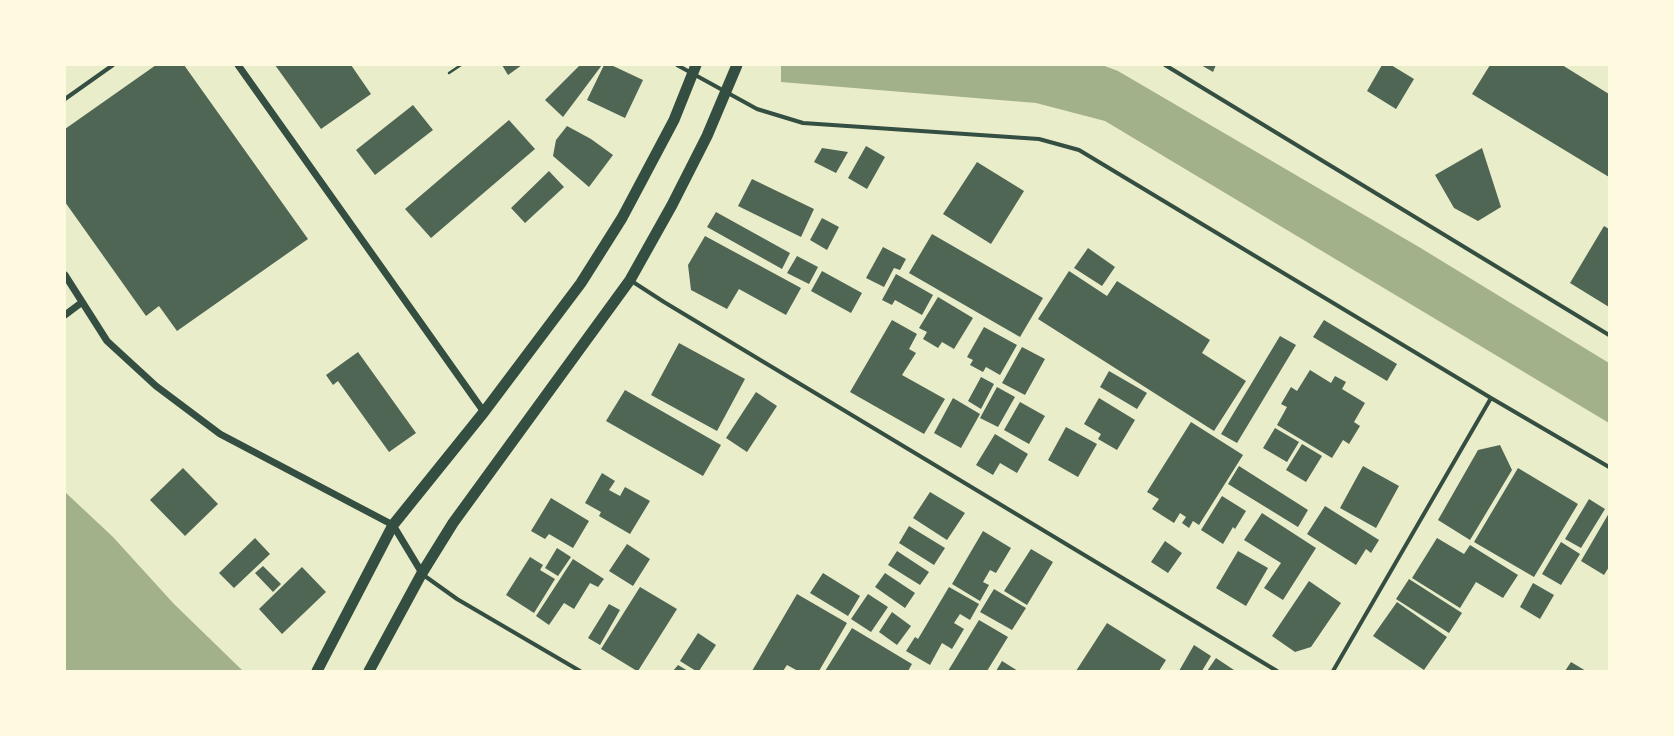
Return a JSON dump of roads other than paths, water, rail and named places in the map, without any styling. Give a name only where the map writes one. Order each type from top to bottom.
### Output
[{"type":"highway","points":[[369,671],[422,573],[453,523],[630,280],[672,205],[707,136],[737,65]]},
{"type":"highway","points":[[317,671],[394,525],[484,412],[581,283],[622,218],[669,131],[694,69]]},
{"type":"street","points":[[65,99],[113,65]]},
{"type":"street","points":[[238,65],[484,412]]},
{"type":"street","points":[[677,65],[694,69],[725,92],[757,109],[803,123],[1039,139],[1079,150],[1491,398],[1609,467]]},
{"type":"street","points":[[1165,65],[1609,335]]},
{"type":"street","points":[[65,275],[107,341],[156,386],[220,434],[394,525],[422,573],[457,599],[580,671]]},
{"type":"street","points":[[630,280],[664,302],[1277,671]]},
{"type":"street","points":[[65,315],[82,303]]},
{"type":"street","points":[[1334,671],[1491,398]]}]
